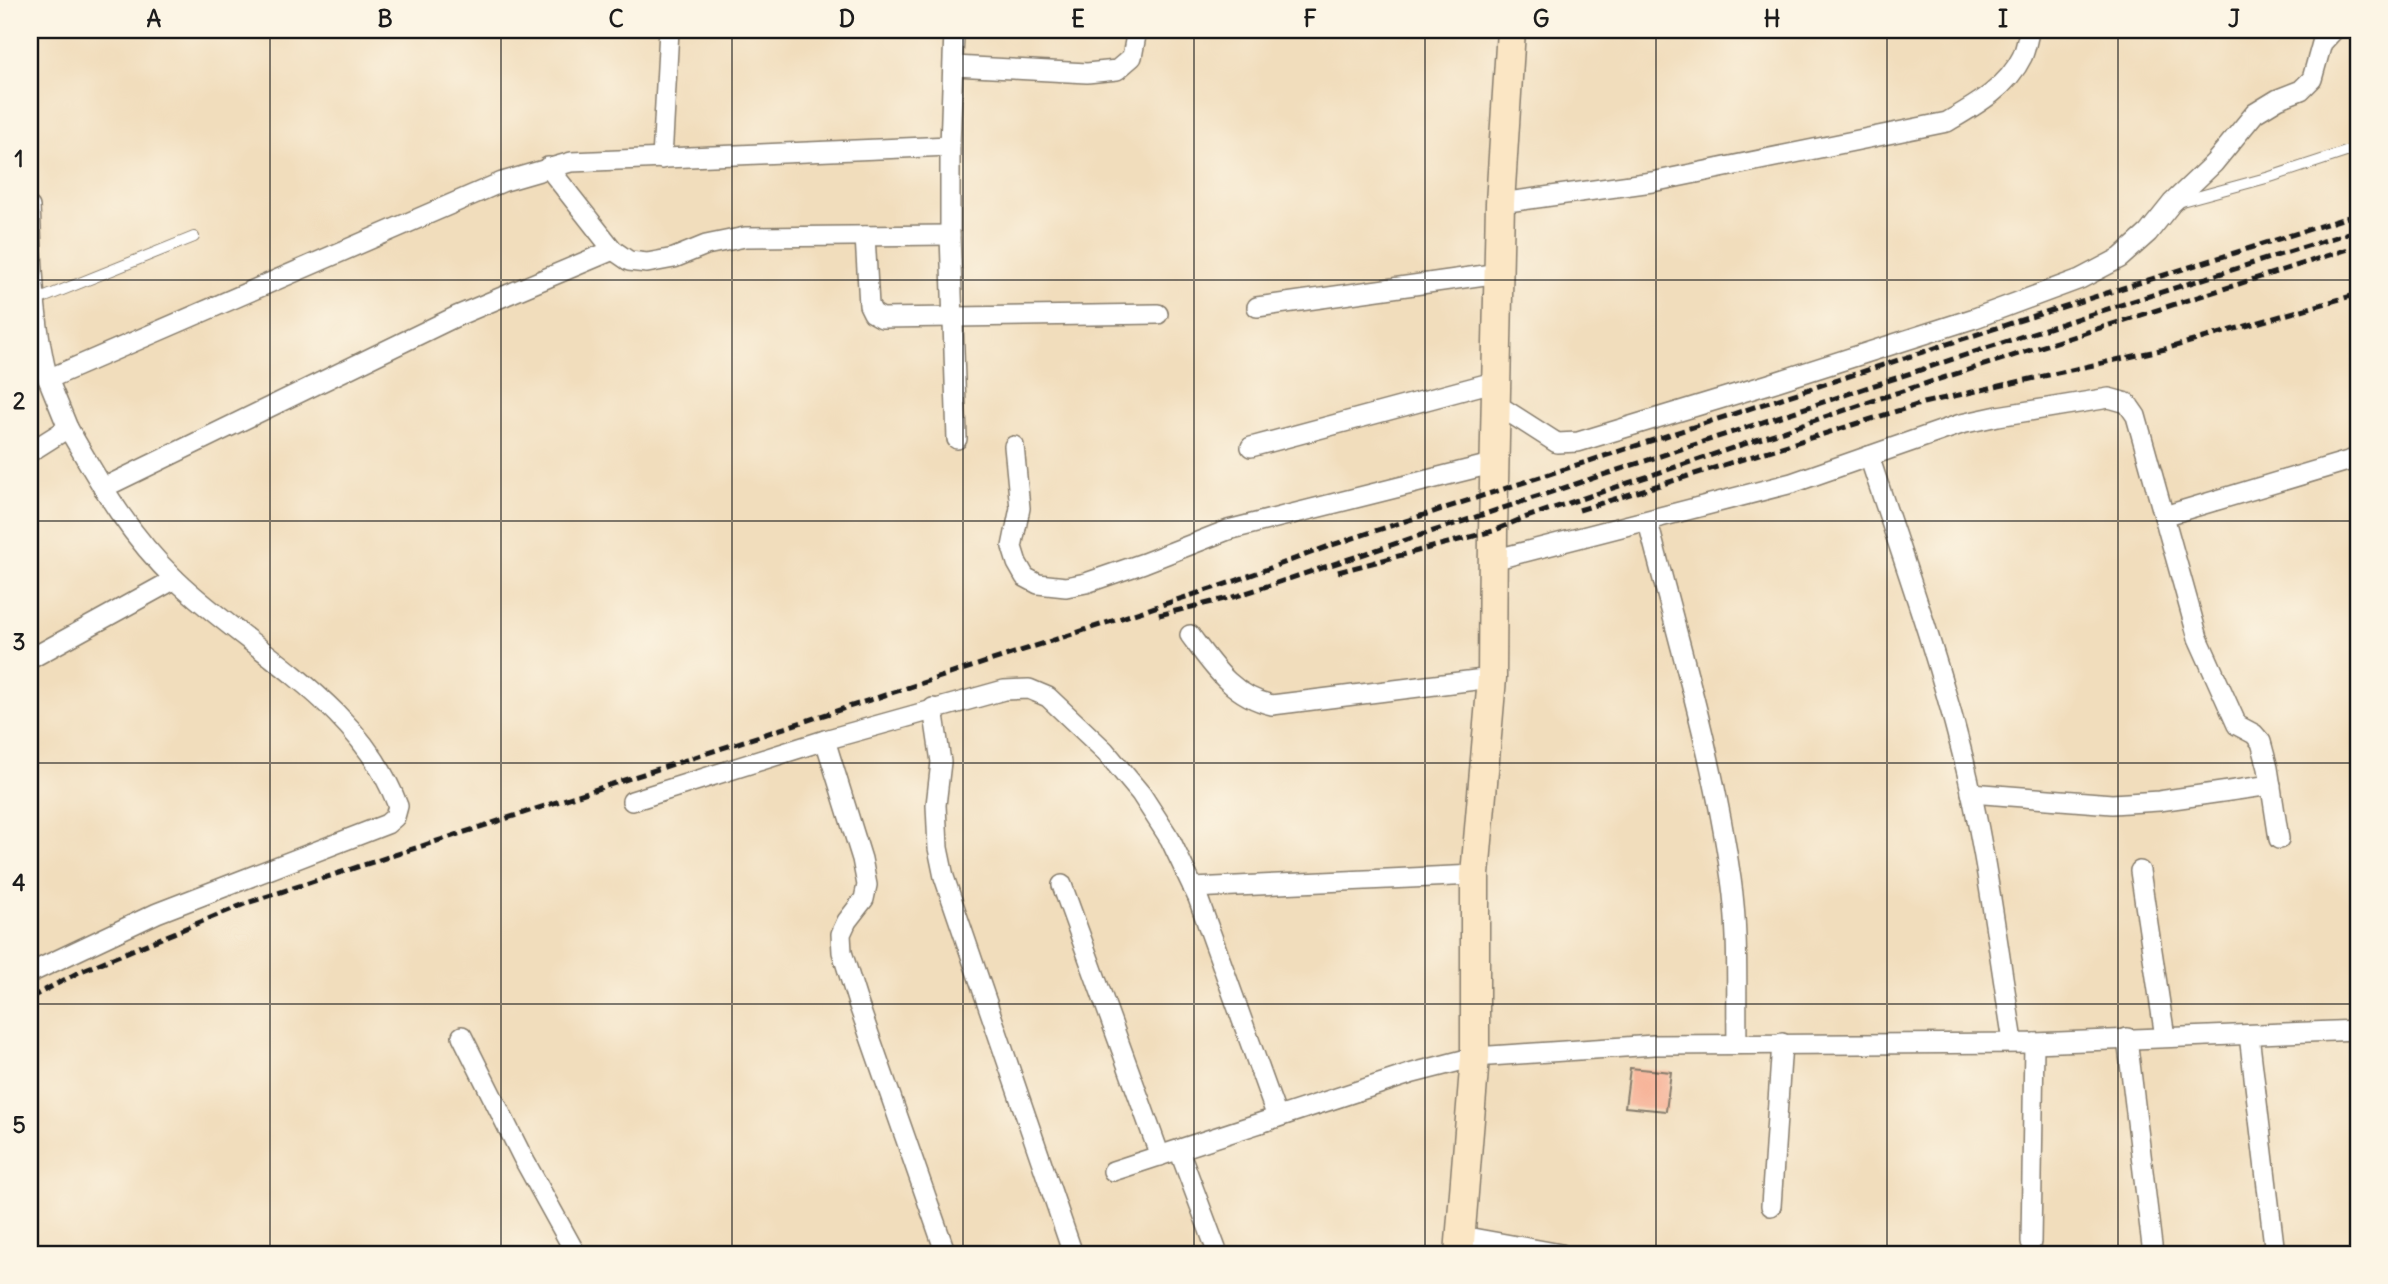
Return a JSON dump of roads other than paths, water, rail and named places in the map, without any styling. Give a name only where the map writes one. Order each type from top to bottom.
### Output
[{"type":"street","points":[[662,159],[669,30]]},
{"type":"street","points":[[954,30],[950,236],[957,439]]},
{"type":"street","points":[[954,65],[1087,74],[1117,70],[1132,57],[1137,30]]},
{"type":"street","points":[[1511,30],[1500,204],[1492,678],[1475,875],[1475,1057],[1460,1245],[1561,1254]]},
{"type":"street","points":[[1500,204],[1653,182],[1947,122],[1980,103],[2004,83],[2022,56],[2030,30]]},
{"type":"street","points":[[1497,392],[1557,443],[1578,442],[1975,318],[2080,279],[2120,258],[2148,233],[2172,203],[2214,163],[2255,113],[2277,99],[2301,90],[2312,79],[2322,43],[2334,30]]},
{"type":"street","points":[[48,379],[502,181],[548,167],[571,162],[950,146]]},
{"type":"street","points":[[548,167],[613,250],[629,261],[647,263],[674,258],[721,241],[745,237],[950,236]]},
{"type":"street","points":[[30,207],[33,290],[39,345],[48,379],[68,428],[103,488],[136,539],[176,579],[210,610],[263,649],[350,726],[372,755],[398,806],[395,817],[387,824],[157,914],[30,973]]},
{"type":"street","points":[[864,236],[869,304],[873,313],[881,318],[1158,314]]},
{"type":"street","points":[[103,488],[457,316],[613,250]]},
{"type":"street","points":[[1257,307],[1499,273]]},
{"type":"street","points":[[1251,447],[1497,392]]},
{"type":"street","points":[[1493,560],[1792,483],[1961,424],[2109,398],[2127,403],[2136,416],[2198,638],[2237,725],[2255,734],[2261,742],[2279,839]]},
{"type":"street","points":[[30,452],[68,428]]},
{"type":"street","points":[[1014,446],[1020,508],[1012,547],[1017,563],[1025,577],[1038,584],[1066,587],[1144,563],[1228,530],[1495,463]]},
{"type":"street","points":[[1869,456],[1924,622],[1961,748],[1979,828],[2013,1041]]},
{"type":"street","points":[[2164,516],[2358,458]]},
{"type":"street","points":[[1648,522],[1700,723],[1731,881],[1736,954],[1737,1044]]},
{"type":"street","points":[[30,659],[176,579]]},
{"type":"street","points":[[1190,635],[1220,676],[1257,702],[1272,705],[1492,678]]},
{"type":"street","points":[[632,801],[825,740],[1004,690],[1029,689],[1048,697],[1105,751],[1141,794],[1170,839],[1193,888],[1278,1117]]},
{"type":"street","points":[[933,708],[941,762],[936,805],[938,848],[944,877],[1073,1254]]},
{"type":"street","points":[[825,740],[862,859],[867,885],[864,899],[847,921],[841,934],[842,952],[946,1254]]},
{"type":"street","points":[[1971,793],[2112,804],[2159,801],[2271,785]]},
{"type":"street","points":[[2140,872],[2165,1037]]},
{"type":"street","points":[[1193,888],[1475,875]]},
{"type":"street","points":[[1062,885],[1169,1153],[1218,1254]]},
{"type":"street","points":[[1113,1171],[1413,1073],[1475,1057],[1654,1045],[2013,1041],[2034,1043],[2358,1030]]},
{"type":"street","points":[[2249,1035],[2274,1254]]},
{"type":"street","points":[[462,1036],[523,1158],[576,1254]]},
{"type":"street","points":[[2127,1038],[2153,1254]]},
{"type":"street","points":[[2031,1242],[2034,1043]]},
{"type":"street","points":[[1771,1206],[1782,1044]]},
{"type":"lane","points":[[2172,203],[2199,198],[2358,148]]},
{"type":"lane","points":[[33,290],[194,237]]},
{"type":"railway","points":[[30,998],[81,971],[247,903],[1235,581],[1332,545],[2027,318],[2358,214]]},
{"type":"railway","points":[[1159,615],[1237,596],[2032,333],[2358,230]]},
{"type":"railway","points":[[1338,572],[1493,531],[1521,519],[1899,392],[2358,246]]},
{"type":"railway","points":[[1579,510],[1923,403],[2165,349],[2358,294]]}]
